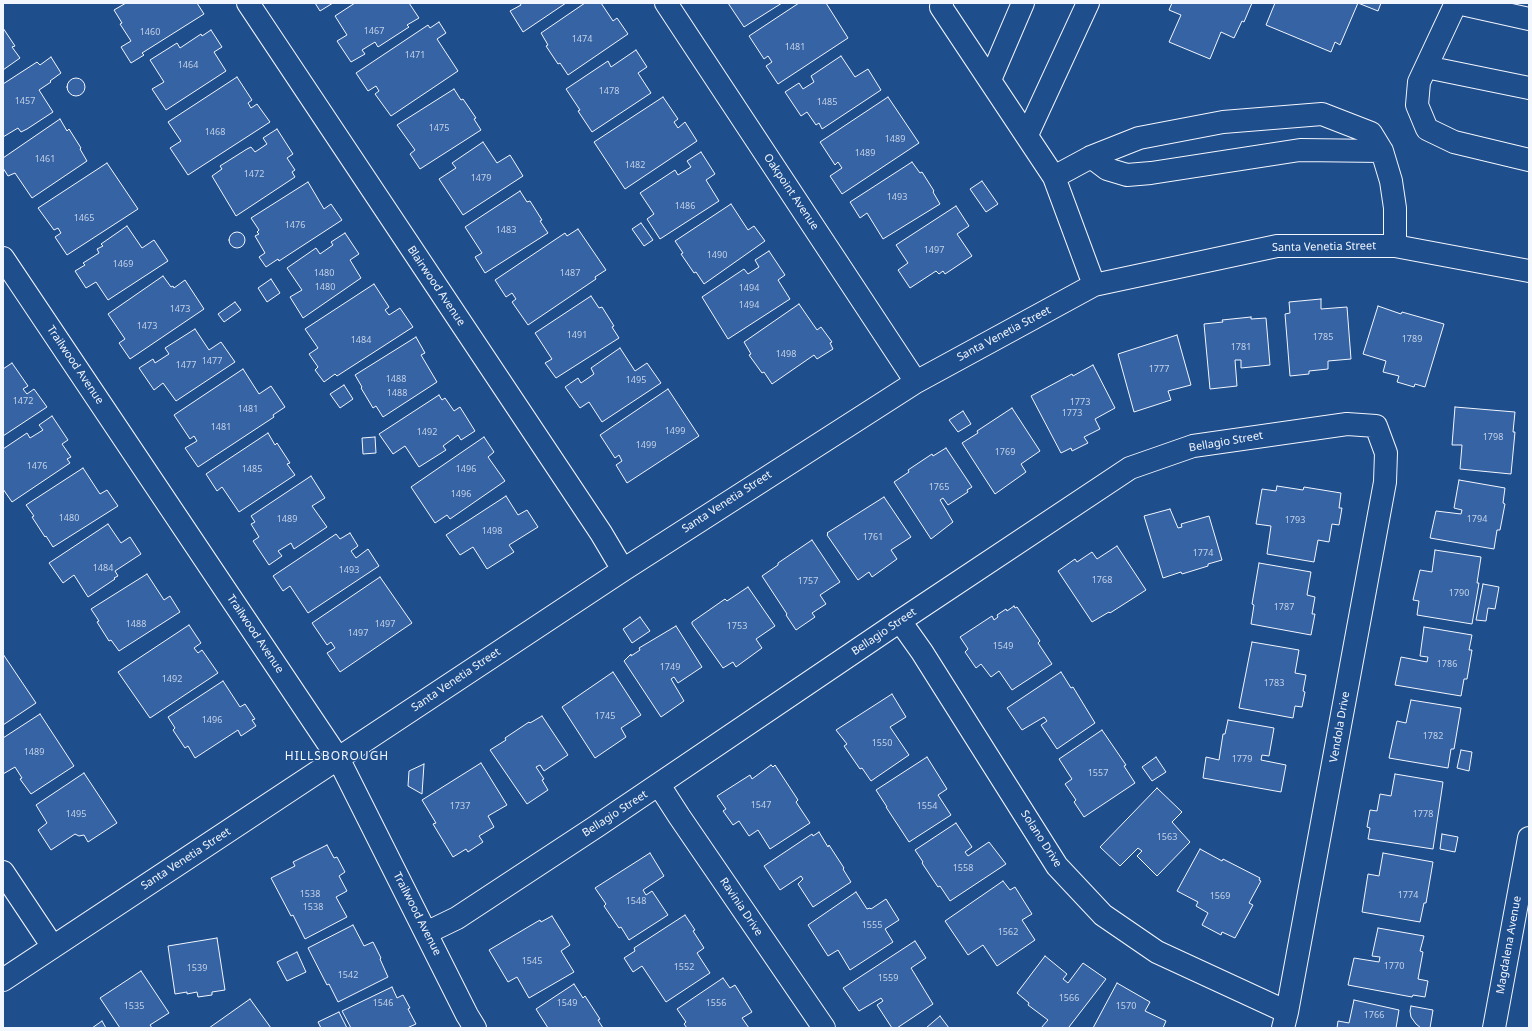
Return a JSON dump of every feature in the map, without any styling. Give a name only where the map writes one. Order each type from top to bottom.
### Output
[{"type":"street","name":"Blairwood Avenue","points":[[248,3],[601,533],[623,570]]},
{"type":"street","name":"Oakpoint Avenue","points":[[666,3],[916,382]]},
{"type":"street","points":[[942,3],[941,7],[1054,177],[1094,285]]},
{"type":"street","points":[[990,80],[1023,3]]},
{"type":"street","points":[[1027,135],[1088,3]]},
{"type":"street","points":[[1529,19],[1456,3],[1419,82],[1417,105],[1427,129],[1454,142],[1529,160]]},
{"type":"street","points":[[1426,67],[1529,88]]},
{"type":"street","points":[[1054,177],[1092,157],[1139,138],[1216,123],[1322,114],[1371,133],[1382,151],[1392,181],[1395,208],[1395,246]]},
{"type":"street","points":[[1092,157],[1107,169],[1127,175],[1300,150],[1382,151]]},
{"type":"street","name":"Santa Venetia Street","points":[[3,980],[623,570],[916,382],[1094,285],[1277,246],[1395,246],[1529,271]]},
{"type":"street","name":"Trailwood Avenue","points":[[3,258],[338,758],[467,1015],[476,1028]]},
{"type":"street","name":"Bellagio Street","points":[[426,933],[457,918],[659,785],[900,621],[1130,468],[1193,446],[1347,424],[1376,426]]},
{"type":"street","name":"Vendola Drive","points":[[1285,1020],[1385,482],[1386,454],[1376,426]]},
{"type":"street","name":"Solano Drive","points":[[900,621],[922,652],[1057,866],[1103,915],[1157,952],[1285,1020]]},
{"type":"street","name":"Ravinia Drive","points":[[659,785],[824,1028]]},
{"type":"street","name":"Magdalena Avenue","points":[[1494,1028],[1529,838]]},
{"type":"street","points":[[3,872],[53,947]]},
{"type":"building","points":[[126,3],[197,3],[204,14],[142,53],[144,55],[131,63],[121,47],[131,41],[120,24],[122,23],[114,10]]},
{"type":"building","points":[[315,3],[333,3],[320,11]]},
{"type":"building","points":[[355,3],[409,3],[419,18],[407,25],[409,27],[378,47],[375,42],[362,50],[365,54],[351,62],[337,41],[347,35],[335,16]]},
{"type":"building","points":[[520,3],[566,3],[523,32],[510,11],[521,5]]},
{"type":"building","points":[[585,3],[601,3],[613,21],[617,18],[628,34],[568,75],[560,63],[558,64],[546,46],[548,45],[541,33]]},
{"type":"building","points":[[728,3],[782,3],[744,27]]},
{"type":"building","points":[[799,3],[826,3],[848,38],[778,84],[766,66],[772,62],[768,56],[764,59],[749,36]]},
{"type":"building","points":[[1172,3],[1252,3],[1244,22],[1242,21],[1234,38],[1221,32],[1210,59],[1169,42],[1181,15],[1169,10]]},
{"type":"building","points":[[1275,3],[1358,3],[1340,45],[1335,42],[1331,52],[1266,25]]},
{"type":"building","points":[[1358,3],[1381,3],[1378,11]]},
{"type":"building","points":[[439,22],[446,33],[437,39],[458,71],[391,116],[375,94],[379,91],[376,86],[368,91],[356,73],[428,25],[430,28]]},
{"type":"building","points":[[3,28],[15,46],[12,47],[20,58],[3,70]]},
{"type":"building","points":[[211,30],[222,47],[214,52],[226,71],[166,110],[152,89],[164,82],[150,60],[177,43],[180,48],[201,34],[202,36]]},
{"type":"building","points":[[636,50],[647,67],[638,73],[651,93],[592,132],[566,89],[608,61],[611,67]]},
{"type":"building","points":[[841,56],[855,77],[868,69],[881,90],[822,129],[819,123],[816,125],[807,112],[801,116],[785,92],[799,83],[803,89],[814,82],[811,76]]},
{"type":"building","points":[[51,57],[61,73],[39,90],[53,112],[21,132],[18,128],[3,137],[3,84],[37,62],[40,65]]},
{"type":"building","points":[[237,77],[252,100],[248,103],[251,108],[257,104],[270,122],[188,175],[170,148],[181,141],[168,122]]},
{"type":"building","points":[[76,78],[82,81],[85,87],[82,93],[76,96],[70,93],[67,87],[70,81]]},
{"type":"building","points":[[454,89],[476,118],[474,119],[481,130],[420,169],[410,154],[415,150],[397,125]]},
{"type":"building","points":[[663,97],[678,119],[674,122],[678,128],[685,122],[697,141],[625,189],[594,142]]},
{"type":"building","points":[[888,97],[919,143],[842,194],[830,176],[842,168],[838,162],[835,165],[820,142]]},
{"type":"building","points":[[60,119],[67,131],[69,129],[87,161],[32,198],[15,173],[8,176],[3,168],[3,158]]},
{"type":"building","points":[[277,129],[293,154],[287,158],[295,170],[292,172],[295,177],[236,216],[212,176],[222,169],[220,166],[247,149],[251,147],[255,152],[267,144],[263,138]]},
{"type":"building","points":[[483,142],[497,163],[510,155],[523,176],[463,215],[439,179],[456,168],[452,163]]},
{"type":"building","points":[[701,152],[715,174],[706,180],[719,201],[660,239],[647,219],[654,214],[640,193],[675,170],[678,175],[691,167],[687,161]]},
{"type":"building","points":[[912,162],[920,173],[922,172],[940,204],[883,239],[867,213],[860,218],[850,202]]},
{"type":"building","points":[[107,163],[138,209],[67,255],[55,237],[61,233],[58,228],[54,230],[38,208]]},
{"type":"building","points":[[982,181],[998,204],[986,212],[970,189]]},
{"type":"building","points":[[308,182],[324,209],[331,204],[342,220],[279,261],[278,259],[266,267],[259,257],[265,253],[255,236],[259,234],[257,232],[259,230],[251,218]]},
{"type":"building","points":[[520,191],[527,202],[530,201],[548,233],[485,273],[475,257],[482,253],[465,227]]},
{"type":"building","points":[[731,204],[748,230],[754,226],[765,241],[704,284],[696,272],[694,273],[681,254],[683,253],[675,241]]},
{"type":"building","points":[[956,206],[969,226],[957,234],[972,256],[945,274],[943,271],[939,274],[936,271],[910,288],[898,270],[908,263],[896,245]]},
{"type":"building","points":[[641,223],[653,240],[644,246],[632,229]]},
{"type":"building","points":[[127,226],[142,248],[154,240],[168,261],[108,300],[96,282],[86,288],[75,271],[85,265],[83,263],[99,253],[97,249],[103,246],[101,244]]},
{"type":"building","points":[[578,229],[606,270],[595,277],[596,279],[528,325],[512,302],[516,299],[512,293],[506,297],[495,280],[565,233],[567,236]]},
{"type":"building","points":[[234,232],[240,232],[245,237],[243,246],[240,248],[234,248],[229,243],[229,237]]},
{"type":"building","points":[[345,233],[359,254],[350,260],[361,278],[303,318],[290,297],[302,290],[287,268],[316,248],[320,254],[333,245],[331,242]]},
{"type":"building","points":[[769,251],[785,275],[778,280],[790,299],[728,339],[702,297],[744,269],[748,274],[759,267],[755,260]]},
{"type":"building","points":[[163,276],[171,287],[173,286],[174,288],[185,280],[204,309],[130,359],[119,343],[125,339],[108,314]]},
{"type":"building","points":[[271,279],[280,293],[267,302],[258,288]]},
{"type":"building","points":[[374,284],[389,307],[385,310],[389,315],[400,308],[413,327],[337,376],[335,374],[324,382],[315,370],[318,367],[309,354],[318,348],[305,329]]},
{"type":"building","points":[[591,296],[599,308],[602,307],[614,326],[612,327],[619,338],[556,378],[545,363],[552,359],[535,333]]},
{"type":"building","points":[[1321,299],[1321,309],[1347,307],[1351,359],[1328,361],[1328,369],[1309,371],[1309,374],[1290,376],[1285,314],[1290,313],[1289,302]]},
{"type":"building","points":[[235,302],[241,310],[224,322],[218,314]]},
{"type":"building","points":[[799,304],[817,330],[821,327],[832,342],[830,343],[833,349],[817,359],[814,355],[772,384],[749,355],[751,354],[744,342]]},
{"type":"building","points":[[1378,306],[1401,314],[1402,312],[1444,324],[1425,387],[1415,384],[1414,387],[1397,382],[1399,376],[1383,372],[1386,361],[1363,354]]},
{"type":"building","points":[[1251,317],[1251,319],[1266,318],[1270,365],[1241,368],[1241,360],[1235,360],[1237,386],[1210,389],[1204,324],[1223,322],[1222,320]]},
{"type":"building","points":[[195,329],[209,350],[221,342],[235,362],[176,401],[163,383],[154,390],[139,368],[153,359],[155,363],[169,354],[165,348]]},
{"type":"building","points":[[1177,335],[1191,385],[1168,391],[1171,400],[1134,412],[1118,354]]},
{"type":"building","points":[[416,337],[425,353],[421,355],[437,382],[383,417],[376,406],[373,408],[355,375]]},
{"type":"building","points":[[620,348],[635,371],[647,363],[661,383],[602,422],[589,402],[580,408],[565,387],[578,378],[581,383],[594,374],[591,368]]},
{"type":"building","points":[[12,363],[28,386],[23,389],[27,394],[34,389],[47,407],[3,436],[3,369]]},
{"type":"building","points":[[1093,365],[1115,408],[1095,419],[1100,429],[1084,437],[1088,443],[1072,451],[1071,448],[1061,453],[1031,396],[1072,374],[1073,376]]},
{"type":"building","points":[[243,369],[259,394],[271,386],[285,407],[273,415],[274,417],[198,467],[185,448],[197,441],[194,436],[190,439],[174,415]]},
{"type":"building","points":[[344,385],[353,399],[340,408],[330,394]]},
{"type":"building","points":[[668,389],[699,436],[627,483],[616,465],[622,461],[619,455],[615,458],[600,435]]},
{"type":"building","points":[[439,395],[442,400],[445,398],[454,411],[460,407],[475,431],[461,440],[458,435],[443,446],[446,450],[419,467],[405,446],[393,454],[379,434]]},
{"type":"building","points":[[1455,407],[1515,412],[1513,432],[1515,432],[1511,474],[1460,469],[1462,445],[1452,445]]},
{"type":"building","points":[[1012,408],[1040,451],[1021,464],[1026,472],[995,494],[962,443],[978,433],[977,431]]},
{"type":"building","points":[[963,411],[971,424],[958,432],[949,420]]},
{"type":"building","points":[[52,416],[68,440],[62,444],[71,457],[67,459],[70,463],[12,502],[3,489],[3,449],[27,433],[30,438],[43,430],[39,425]]},
{"type":"building","points":[[268,433],[275,445],[277,443],[290,463],[287,464],[295,475],[239,512],[222,487],[217,491],[206,474]]},
{"type":"building","points":[[375,437],[376,453],[363,454],[362,438]]},
{"type":"building","points":[[484,437],[494,452],[488,457],[505,481],[450,519],[447,515],[435,523],[411,487]]},
{"type":"building","points":[[946,448],[972,487],[967,490],[968,492],[948,505],[943,498],[940,500],[953,522],[931,539],[894,482],[909,472],[908,470],[932,454],[933,456]]},
{"type":"building","points":[[83,468],[100,494],[107,490],[118,506],[53,547],[32,517],[34,516],[26,505]]},
{"type":"building","points":[[311,476],[325,498],[312,506],[327,527],[294,549],[291,543],[278,551],[282,556],[269,565],[253,541],[259,537],[251,524],[255,522],[251,516]]},
{"type":"building","points":[[1459,480],[1505,488],[1503,503],[1505,504],[1500,530],[1497,530],[1494,549],[1430,538],[1436,511],[1461,514],[1462,510],[1454,508]]},
{"type":"building","points":[[1277,486],[1303,490],[1304,487],[1341,493],[1339,508],[1342,508],[1339,525],[1332,524],[1329,542],[1318,540],[1314,562],[1267,554],[1271,526],[1256,524],[1262,489],[1276,491]]},
{"type":"building","points":[[506,496],[518,515],[527,510],[538,527],[509,545],[514,552],[487,569],[473,547],[460,555],[446,535]]},
{"type":"building","points":[[884,497],[911,537],[891,550],[897,559],[872,577],[869,572],[858,580],[827,533]]},
{"type":"building","points":[[1170,509],[1178,528],[1182,527],[1181,524],[1209,516],[1222,560],[1182,574],[1181,572],[1163,578],[1144,516]]},
{"type":"building","points":[[108,524],[121,543],[130,537],[141,554],[115,571],[118,576],[114,578],[115,579],[88,597],[74,575],[63,583],[49,563]]},
{"type":"building","points":[[350,533],[358,546],[351,551],[356,558],[368,549],[379,566],[308,613],[290,586],[283,591],[273,576],[336,534],[340,539]]},
{"type":"building","points":[[812,540],[840,582],[820,595],[826,604],[812,613],[815,617],[796,630],[762,576],[778,565],[778,563]]},
{"type":"building","points":[[1117,546],[1146,590],[1110,613],[1109,612],[1092,622],[1058,571],[1075,559],[1077,562],[1092,552],[1097,559]]},
{"type":"building","points":[[1435,550],[1481,557],[1477,583],[1479,583],[1472,624],[1417,615],[1419,601],[1413,600],[1420,570],[1432,572]]},
{"type":"building","points":[[1259,563],[1311,572],[1307,595],[1315,597],[1312,614],[1315,614],[1311,635],[1251,624],[1254,605],[1252,604]]},
{"type":"building","points":[[147,574],[164,600],[170,596],[180,612],[119,651],[111,640],[109,641],[91,609]]},
{"type":"building","points":[[380,577],[412,623],[340,672],[327,653],[335,648],[331,642],[327,645],[312,623]]},
{"type":"building","points":[[1483,584],[1499,587],[1495,609],[1488,608],[1486,621],[1476,620]]},
{"type":"building","points":[[748,587],[775,626],[756,639],[762,648],[736,667],[733,662],[723,668],[692,622],[725,599],[727,601]]},
{"type":"building","points":[[1014,606],[1015,608],[1017,607],[1040,641],[1038,643],[1052,664],[1012,690],[999,671],[991,677],[981,664],[976,668],[965,652],[968,649],[960,637],[992,616],[994,620],[998,617],[997,615]]},
{"type":"building","points":[[640,617],[650,631],[632,643],[623,629]]},
{"type":"building","points":[[189,625],[201,643],[194,648],[198,653],[202,650],[218,673],[150,718],[118,672]]},
{"type":"building","points":[[676,626],[702,667],[678,683],[674,677],[671,679],[684,701],[661,717],[624,661],[631,654],[631,656],[640,650],[639,648]]},
{"type":"building","points":[[1424,627],[1472,635],[1469,650],[1472,650],[1467,679],[1464,679],[1461,696],[1395,685],[1401,657],[1427,662],[1428,657],[1420,656]]},
{"type":"building","points":[[1252,642],[1299,650],[1295,673],[1306,675],[1303,691],[1305,692],[1302,707],[1295,706],[1293,718],[1239,708]]},
{"type":"building","points":[[3,654],[36,703],[3,725]]},
{"type":"building","points":[[613,672],[641,715],[621,728],[626,737],[595,758],[562,707]]},
{"type":"building","points":[[1061,672],[1071,688],[1073,687],[1095,723],[1057,749],[1041,725],[1047,721],[1044,717],[1022,730],[1007,708]]},
{"type":"building","points":[[223,681],[240,707],[245,704],[255,719],[252,720],[256,726],[241,736],[238,730],[195,758],[188,746],[185,748],[173,730],[175,728],[168,717]]},
{"type":"building","points":[[892,694],[906,717],[890,727],[909,755],[871,781],[862,768],[860,769],[844,746],[847,744],[836,730]]},
{"type":"building","points":[[1411,700],[1461,708],[1454,749],[1451,749],[1448,768],[1389,758],[1397,721],[1406,723]]},
{"type":"building","points":[[40,714],[74,766],[31,794],[20,779],[22,778],[15,767],[3,774],[3,738]]},
{"type":"building","points":[[542,716],[568,755],[544,771],[540,765],[536,767],[544,779],[542,780],[548,790],[527,804],[490,750],[506,740],[505,738],[529,722],[530,723]]},
{"type":"building","points":[[1228,720],[1274,728],[1269,756],[1262,755],[1261,760],[1286,765],[1281,792],[1203,778],[1206,757],[1219,760],[1223,734],[1225,734]]},
{"type":"building","points":[[1102,730],[1126,765],[1124,766],[1135,783],[1084,817],[1074,802],[1076,800],[1065,784],[1072,779],[1059,759]]},
{"type":"building","points":[[1461,750],[1472,752],[1469,771],[1457,768]]},
{"type":"building","points":[[927,757],[947,789],[938,795],[951,815],[909,842],[876,790]]},
{"type":"building","points":[[1156,757],[1166,772],[1152,781],[1142,767]]},
{"type":"building","points":[[481,763],[507,805],[488,816],[494,827],[479,836],[483,842],[468,852],[466,849],[453,857],[433,824],[436,823],[422,800]]},
{"type":"building","points":[[424,764],[422,794],[408,786],[409,771]]},
{"type":"building","points":[[771,765],[773,767],[775,765],[798,800],[796,802],[810,823],[770,849],[758,830],[749,836],[739,821],[733,825],[723,811],[726,809],[717,796],[750,775],[752,779]]},
{"type":"building","points":[[84,773],[117,823],[88,842],[84,835],[79,836],[75,834],[51,850],[38,830],[47,823],[36,805]]},
{"type":"building","points":[[1395,774],[1443,782],[1433,849],[1368,839],[1370,828],[1367,827],[1370,810],[1377,811],[1380,794],[1391,796]]},
{"type":"building","points":[[1157,788],[1182,812],[1172,822],[1190,842],[1157,876],[1137,856],[1142,851],[1138,848],[1120,866],[1100,847]]},
{"type":"building","points":[[956,823],[972,847],[965,852],[968,856],[989,842],[1006,864],[950,901],[940,886],[938,887],[915,850]]},
{"type":"building","points":[[819,832],[844,868],[843,869],[851,882],[813,907],[798,884],[803,879],[801,876],[780,890],[764,866],[812,834],[813,836]]},
{"type":"building","points":[[1442,834],[1458,837],[1455,852],[1440,849]]},
{"type":"building","points":[[327,845],[334,858],[337,857],[345,872],[339,876],[347,891],[336,897],[347,917],[305,939],[293,915],[291,916],[271,878],[295,866],[293,862]]},
{"type":"building","points":[[1200,849],[1222,861],[1223,859],[1260,878],[1259,880],[1261,881],[1249,903],[1253,905],[1235,938],[1222,932],[1221,935],[1202,925],[1208,913],[1196,906],[1198,902],[1177,891]]},
{"type":"building","points":[[650,853],[664,876],[643,890],[646,895],[652,891],[668,915],[629,940],[621,927],[619,928],[604,906],[606,904],[595,888]]},
{"type":"building","points":[[1383,853],[1433,862],[1426,903],[1424,903],[1420,922],[1362,912],[1368,874],[1379,876]]},
{"type":"building","points":[[1003,881],[1010,890],[1015,887],[1032,914],[1022,920],[1035,940],[997,966],[983,945],[968,955],[945,921]]},
{"type":"building","points":[[856,892],[867,909],[871,909],[886,899],[899,920],[885,929],[893,942],[850,970],[838,950],[828,956],[808,925]]},
{"type":"building","points":[[685,915],[704,948],[697,953],[710,973],[666,1002],[642,966],[633,972],[624,958],[635,951],[634,948]]},
{"type":"building","points":[[552,916],[570,945],[561,951],[574,972],[529,998],[517,977],[508,982],[489,950],[540,920],[541,922]]},
{"type":"building","points":[[353,925],[364,946],[373,942],[388,977],[338,1002],[329,984],[327,985],[308,948]]},
{"type":"building","points":[[1378,928],[1424,936],[1420,951],[1423,952],[1418,979],[1428,981],[1425,997],[1413,995],[1412,997],[1348,985],[1354,958],[1379,962],[1380,957],[1372,956]]},
{"type":"building","points":[[217,938],[225,990],[212,992],[212,995],[198,997],[197,992],[175,994],[168,946]]},
{"type":"building","points":[[915,941],[926,958],[911,968],[933,1004],[897,1028],[892,1028],[877,1005],[883,1001],[881,998],[859,1011],[843,988]]},
{"type":"building","points":[[297,952],[306,972],[287,981],[277,962]]},
{"type":"building","points":[[1045,956],[1067,974],[1063,979],[1068,983],[1083,963],[1106,979],[1069,1027],[1070,1028],[1041,1028],[1048,1020],[1028,1005],[1029,1003],[1017,993]]},
{"type":"building","points":[[141,971],[169,1013],[150,1025],[152,1028],[120,1028],[100,998]]},
{"type":"building","points":[[723,978],[730,988],[735,985],[752,1012],[742,1018],[749,1028],[687,1028],[684,1024],[686,1022],[677,1009]]},
{"type":"building","points":[[1117,983],[1150,1002],[1145,1011],[1166,1021],[1163,1028],[1093,1028]]},
{"type":"building","points":[[574,984],[583,998],[585,996],[600,1019],[598,1020],[603,1028],[548,1028],[536,1009]]},
{"type":"building","points":[[392,987],[397,998],[403,995],[416,1024],[407,1028],[351,1028],[342,1011]]},
{"type":"building","points":[[250,999],[271,1028],[209,1028]]},
{"type":"building","points":[[1354,1000],[1399,1010],[1396,1028],[1337,1028],[1338,1021],[1349,1023]]},
{"type":"building","points":[[1411,1006],[1433,1010],[1430,1028],[1421,1028],[1416,1024],[1411,1017]]},
{"type":"building","points":[[339,1012],[347,1028],[321,1028],[318,1022]]},
{"type":"building","points":[[940,1016],[949,1028],[926,1028]]},
{"type":"building","points":[[102,1021],[106,1028],[92,1028]]},
{"type":"district","name":"HILLSBOROUGH","points":[[337,757]]}]
